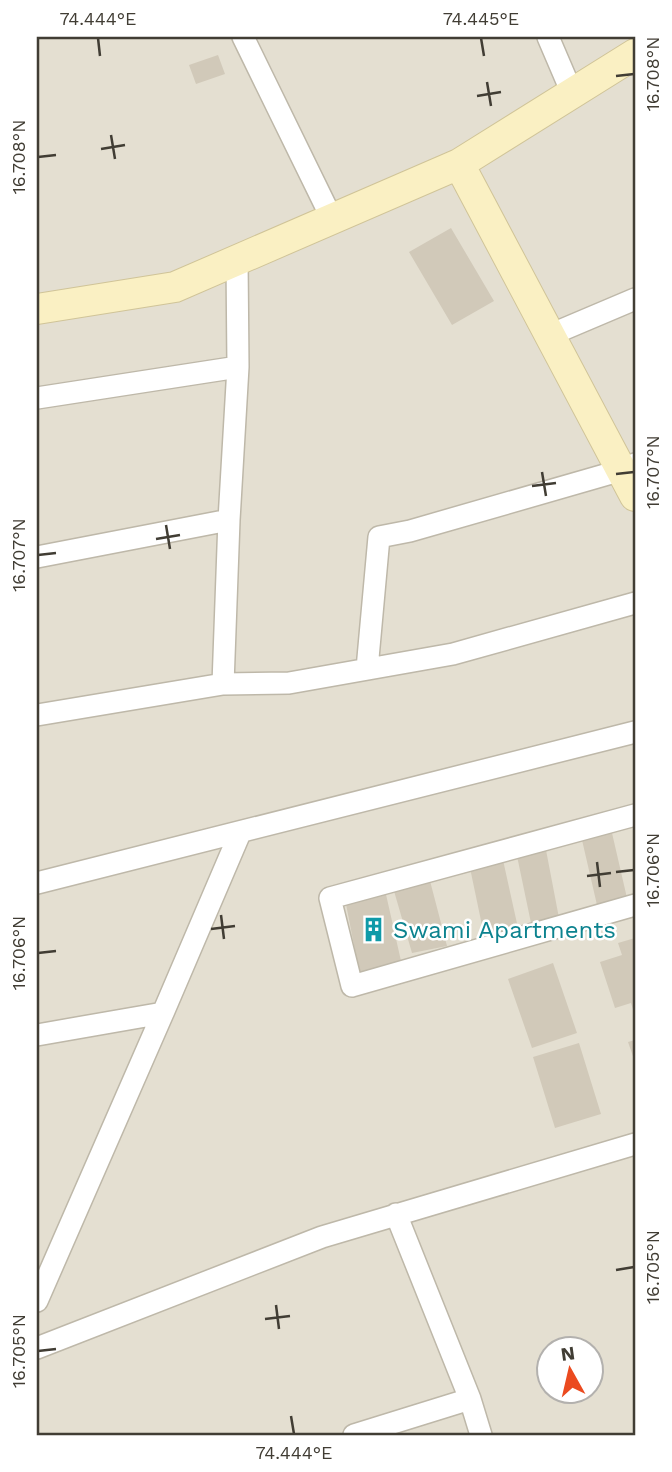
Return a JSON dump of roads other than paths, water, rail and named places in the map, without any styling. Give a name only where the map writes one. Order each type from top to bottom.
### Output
[{"type":"main road","points":[[37,309],[175,287],[459,164],[572,93],[633,63]]},
{"type":"main road","points":[[459,164],[550,335],[628,467],[635,496]]},
{"type":"street","points":[[243,37],[332,219]]},
{"type":"street","points":[[548,37],[572,93]]},
{"type":"street","points":[[223,684],[238,367],[237,260]]},
{"type":"street","points":[[550,335],[635,299]]},
{"type":"street","points":[[37,398],[238,367]]},
{"type":"street","points":[[367,669],[379,537],[410,531],[628,467]]},
{"type":"street","points":[[37,557],[229,520]]},
{"type":"street","points":[[37,715],[223,684],[289,683],[453,654],[635,603]]},
{"type":"street","points":[[37,883],[635,732]]},
{"type":"street","points":[[635,815],[330,898],[352,986],[635,905]]},
{"type":"street","points":[[37,1301],[240,833]]},
{"type":"street","points":[[37,1035],[163,1013]]},
{"type":"street","points":[[37,1348],[322,1237],[635,1144]]},
{"type":"street","points":[[396,1214],[470,1399],[481,1435]]},
{"type":"street","points":[[354,1435],[470,1399]]},
{"type":"place","name":"Swami Apartments","points":[[373,930]]}]
